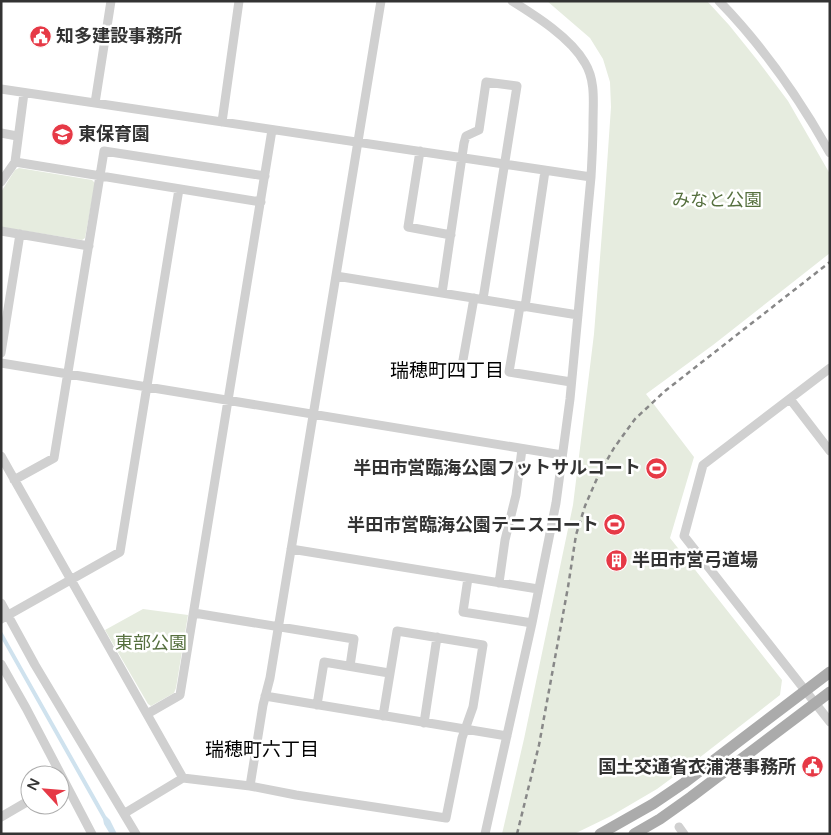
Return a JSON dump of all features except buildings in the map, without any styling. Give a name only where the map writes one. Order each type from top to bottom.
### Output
[{"type":"main road","points":[[600,834],[653,804],[684,783],[830,672]]},
{"type":"main road","points":[[634,834],[691,798],[830,692]]},
{"type":"street","points":[[95,103],[111,1]]},
{"type":"street","points":[[222,122],[239,1]]},
{"type":"street","points":[[250,786],[263,705],[270,678],[381,1]]},
{"type":"street","points":[[485,834],[532,623],[556,503],[571,382],[591,177],[593,93],[586,63],[566,39],[512,1]]},
{"type":"street","points":[[719,1],[736,18],[769,58],[815,126],[830,153]]},
{"type":"street","points":[[442,293],[466,136],[479,130],[486,82],[517,86],[507,157],[504,164],[479,298],[463,360]]},
{"type":"street","points":[[1,90],[591,177]]},
{"type":"street","points":[[1,182],[15,162],[24,93]]},
{"type":"street","points":[[147,714],[180,695],[272,130]]},
{"type":"street","points":[[1,133],[17,136]]},
{"type":"street","points":[[14,480],[54,458],[104,151],[265,176]]},
{"type":"street","points":[[420,151],[408,227],[451,235]]},
{"type":"street","points":[[15,162],[261,202]]},
{"type":"street","points":[[545,170],[509,372],[571,382]]},
{"type":"street","points":[[4,618],[120,552],[180,190]]},
{"type":"street","points":[[1,231],[88,246]]},
{"type":"street","points":[[1,353],[20,234]]},
{"type":"street","points":[[336,276],[578,315]]},
{"type":"street","points":[[1,364],[562,455]]},
{"type":"street","points":[[830,368],[703,466],[684,536],[830,722]]},
{"type":"street","points":[[790,399],[830,451]]},
{"type":"street","points":[[499,583],[505,540],[516,495],[522,449]]},
{"type":"street","points":[[1,456],[183,778]]},
{"type":"street","points":[[291,549],[538,589]]},
{"type":"street","points":[[468,578],[463,612],[532,623]]},
{"type":"street","points":[[1,603],[4,618],[35,665],[136,834]]},
{"type":"street","points":[[194,613],[354,639],[350,666]]},
{"type":"street","points":[[124,812],[183,778],[250,786],[446,818],[465,729],[473,706],[483,645],[397,631],[383,716]]},
{"type":"street","points":[[424,723],[437,637]]},
{"type":"street","points":[[317,704],[324,662],[389,673]]},
{"type":"street","points":[[1,664],[92,834]]},
{"type":"street","points":[[265,696],[507,736]]},
{"type":"street","points":[[1,817],[20,806]]},
{"type":"green space","name":"みなと公園","points":[[547,1],[707,1],[729,25],[788,101],[830,174],[830,253],[713,345],[646,394],[694,457],[670,538],[782,680],[780,695],[657,789],[611,816],[574,834],[502,834],[573,505],[594,334],[611,107],[610,82],[603,59],[590,38]]},
{"type":"green space","points":[[19,168],[92,180],[95,183],[85,238],[82,240],[1,227],[1,192],[15,170]]},
{"type":"green space","name":"東部公園","points":[[143,609],[188,615],[174,693],[151,706],[148,704],[105,630]]},
{"type":"water","points":[[1,630],[117,834],[110,834],[104,824],[103,819],[1,638]]},
{"type":"railway","points":[[517,834],[539,745],[576,535],[585,506],[599,474],[614,448],[635,419],[665,391],[830,262]]},
{"type":"place","name":"知多建設事務所","points":[[40,36]]},
{"type":"place","name":"東保育園","points":[[62,134]]},
{"type":"place","name":"半田市営臨海公園フットサルコート","points":[[657,468]]},
{"type":"place","name":"半田市営臨海公園テニスコート","points":[[615,525]]},
{"type":"place","name":"半田市営弓道場","points":[[616,560]]},
{"type":"place","name":"国土交通省衣浦港事務所","points":[[812,767]]},
{"type":"district","name":"瑞穂町四丁目","points":[[447,371]]},
{"type":"district","name":"瑞穂町六丁目","points":[[262,750]]}]
